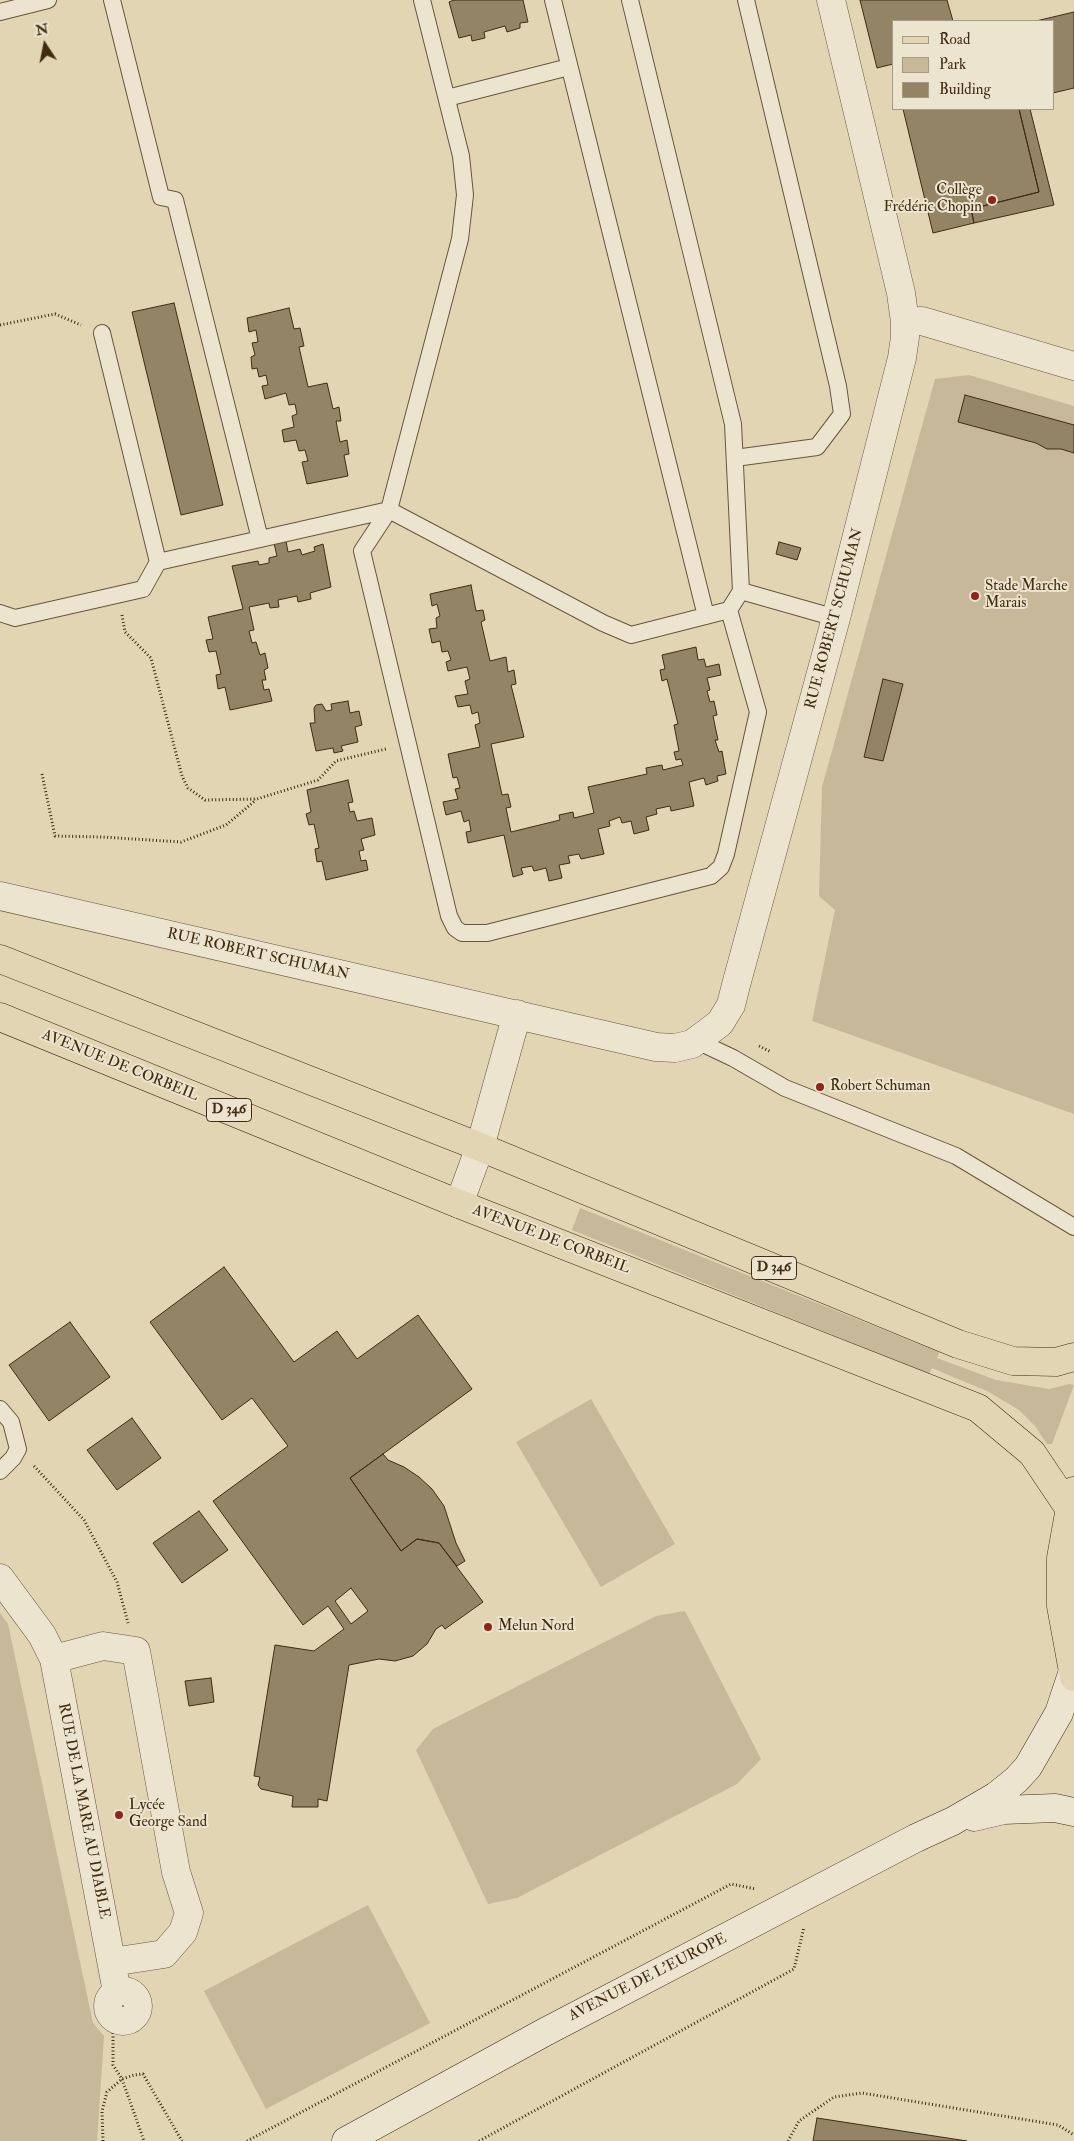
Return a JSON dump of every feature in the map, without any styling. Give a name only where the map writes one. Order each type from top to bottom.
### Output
[{"type":"main road","name":"D 346","points":[[0,960],[480,1147],[958,1344],[1013,1361],[1056,1362],[1074,1357]]},
{"type":"main road","name":"AVENUE DE CORBEIL","points":[[0,1017],[459,1204],[978,1408],[1032,1453],[1071,1498]]},
{"type":"main road","points":[[1071,1498],[1061,1558],[1061,1606],[1073,1674]]},
{"type":"street","name":"RUE ROBERT SCHUMAN","points":[[0,896],[656,1047],[675,1048],[697,1041],[720,1023],[731,1005],[836,618],[902,358],[905,322],[902,294],[831,0]]},
{"type":"street","points":[[905,322],[922,321],[1074,366]]},
{"type":"street","points":[[459,1204],[480,1147],[516,1014]]},
{"type":"street","name":"RUE DE LA MARE AU DIABLE","points":[[0,1578],[42,1635],[54,1659],[117,1992],[122,1991],[132,1994],[136,1998],[138,2008],[129,2020],[114,2018]]},
{"type":"street","points":[[54,1659],[103,1646],[136,1651],[176,1872],[189,1913],[183,1932],[164,1954],[112,1962]]},
{"type":"street","name":"AVENUE DE L'EUROPE","points":[[346,2141],[544,2032],[916,1838],[953,1821],[996,1796],[1016,1780],[1028,1766],[1059,1713],[1073,1674]]},
{"type":"street","name":"AVENUE DE L'EUROPE","points":[[953,1821],[1004,1810],[1055,1808],[1074,1812]]},
{"type":"lane","points":[[0,12],[48,0]]},
{"type":"lane","points":[[112,0],[161,197],[175,200],[260,539]]},
{"type":"lane","points":[[422,0],[461,156],[464,185],[460,239],[389,510],[362,551],[449,916],[455,928],[462,933],[487,934],[711,876],[721,867],[726,854],[758,712],[729,610]]},
{"type":"lane","points":[[553,0],[706,616]]},
{"type":"lane","points":[[158,562],[389,510],[603,623],[632,635],[729,610],[741,591],[734,424],[630,0]]},
{"type":"lane","points":[[735,458],[817,447],[842,414],[838,386],[746,0]]},
{"type":"lane","points":[[448,98],[569,67]]},
{"type":"lane","points":[[0,613],[15,618],[143,589],[158,562],[102,333]]},
{"type":"lane","points":[[741,591],[836,618]]},
{"type":"lane","points":[[697,1041],[785,1088],[956,1156],[1074,1227]]},
{"type":"lane","points":[[0,1409],[11,1422],[18,1449],[13,1458],[0,1471]]},
{"type":"path","points":[[0,324],[55,314],[102,333]]},
{"type":"path","points":[[117,595],[125,632],[151,658],[182,776],[188,788],[205,800],[257,799],[318,780],[336,761],[408,743]]},
{"type":"path","points":[[42,774],[55,836],[102,836],[182,842],[226,825],[257,799]]},
{"type":"path","points":[[18,1449],[84,1520],[117,1582],[136,1651]]},
{"type":"path","points":[[247,2141],[731,1884],[758,1890]]},
{"type":"path","points":[[479,2141],[794,1968],[805,1924]]},
{"type":"path","points":[[114,2018],[114,2065],[122,2079],[144,2141]]},
{"type":"path","points":[[103,2141],[102,2111],[107,2092],[122,2079],[143,2074],[182,2141]]},
{"type":"path","points":[[788,2141],[799,2121],[834,2097],[862,2093],[1058,2125],[1074,2135]]},
{"type":"green space","name":"Stade Marche Marais","points":[[969,375],[1074,406],[1074,1114],[812,1021],[835,910],[819,896],[822,787],[935,379]]},
{"type":"green space","points":[[580,1208],[939,1352],[937,1358],[996,1380],[1049,1389],[1070,1384],[1074,1385],[1052,1444],[1047,1444],[1035,1426],[1019,1410],[989,1392],[932,1368],[929,1374],[572,1230]]},
{"type":"green space","points":[[591,1399],[675,1544],[601,1587],[516,1442]]},
{"type":"green space","points":[[685,1611],[761,1759],[737,1784],[517,1898],[488,1904],[416,1750],[433,1729],[656,1616]]},
{"type":"green space","points":[[0,1613],[8,1624],[93,2023],[104,2036],[97,2141],[0,2141]]},
{"type":"green space","points":[[368,1905],[430,2023],[266,2109],[204,1991]]},
{"type":"building","points":[[454,0],[523,0],[528,22],[520,23],[520,28],[507,32],[505,26],[484,32],[485,38],[472,41],[471,35],[459,38],[449,2]]},
{"type":"building","points":[[860,0],[947,0],[953,20],[892,20],[892,64],[877,68]]},
{"type":"building","points":[[1074,12],[1074,88],[1054,93],[1054,20],[1040,20]]},
{"type":"building","points":[[903,110],[1019,110],[1039,192],[971,209],[974,223],[933,233]]},
{"type":"building","points":[[1019,110],[1030,110],[1054,205],[974,223],[971,209],[1039,192]]},
{"type":"building","points":[[174,303],[223,505],[181,515],[132,312]]},
{"type":"building","points":[[289,308],[294,329],[300,328],[304,346],[299,347],[308,387],[327,383],[333,409],[339,407],[341,421],[336,421],[340,442],[347,440],[349,454],[344,455],[348,476],[307,484],[302,462],[308,461],[305,450],[299,451],[296,440],[284,442],[282,430],[294,427],[292,416],[297,414],[295,404],[289,405],[286,393],[265,399],[262,386],[268,385],[266,375],[259,377],[257,368],[252,369],[251,357],[255,355],[252,343],[258,342],[256,330],[249,332],[247,318]]},
{"type":"building","points":[[965,395],[1074,425],[1074,453],[1061,449],[1047,449],[1036,443],[958,422]]},
{"type":"building","points":[[286,541],[288,552],[300,549],[302,555],[315,551],[314,547],[323,544],[331,587],[310,593],[311,599],[298,602],[297,596],[278,600],[279,607],[270,608],[269,603],[249,607],[254,630],[249,631],[252,643],[256,642],[260,655],[265,653],[268,668],[264,670],[266,680],[262,680],[264,690],[269,689],[272,701],[230,710],[225,687],[218,689],[216,675],[221,674],[216,651],[209,652],[206,640],[213,639],[208,617],[243,609],[232,566],[258,561],[259,565],[269,563],[269,558],[277,556],[274,543]]},
{"type":"building","points":[[779,542],[801,548],[797,560],[776,554]]},
{"type":"building","points":[[471,585],[476,611],[483,610],[485,620],[481,622],[490,661],[506,657],[508,672],[514,670],[516,684],[511,685],[524,737],[491,744],[502,795],[508,794],[511,807],[506,808],[511,832],[560,820],[559,815],[573,812],[574,818],[594,813],[588,787],[647,774],[646,768],[662,765],[663,770],[683,765],[681,759],[676,760],[674,752],[679,751],[674,725],[678,724],[667,679],[662,681],[660,670],[665,669],[662,655],[696,647],[698,660],[704,659],[706,667],[719,664],[721,675],[707,678],[710,690],[707,691],[710,702],[714,701],[717,715],[713,716],[718,740],[715,740],[719,752],[722,751],[726,774],[717,776],[718,781],[706,785],[704,778],[689,782],[694,806],[671,811],[670,806],[656,809],[657,814],[646,817],[649,830],[634,834],[631,821],[622,823],[620,817],[609,821],[610,826],[598,829],[604,854],[581,859],[579,854],[568,856],[570,863],[559,865],[562,878],[549,881],[546,868],[534,871],[532,866],[521,868],[523,874],[513,877],[504,835],[468,843],[466,832],[471,831],[469,820],[464,822],[461,811],[446,815],[443,802],[458,799],[455,789],[460,788],[457,777],[453,778],[448,754],[480,747],[475,725],[480,723],[478,712],[472,714],[470,705],[458,707],[455,696],[468,694],[465,681],[470,679],[467,667],[448,671],[446,662],[451,660],[448,651],[442,652],[440,641],[432,643],[429,629],[437,628],[436,618],[440,616],[437,604],[432,606],[430,594]]},
{"type":"building","points":[[883,679],[903,684],[883,761],[864,757]]},
{"type":"building","points":[[348,701],[350,713],[359,711],[362,725],[355,727],[358,742],[341,746],[343,751],[334,753],[333,748],[316,751],[310,723],[315,723],[314,708],[316,705],[322,704],[326,711],[332,710],[331,704]]},
{"type":"building","points":[[348,780],[353,802],[348,803],[350,812],[354,811],[357,821],[372,818],[375,835],[361,839],[364,850],[359,851],[361,861],[366,860],[368,870],[326,880],[322,861],[317,862],[315,849],[319,848],[314,824],[309,825],[306,814],[311,812],[307,790]]},
{"type":"building","points":[[224,1267],[294,1362],[337,1331],[357,1359],[418,1315],[472,1389],[350,1478],[401,1551],[417,1539],[439,1543],[483,1602],[445,1629],[442,1625],[436,1629],[427,1644],[413,1656],[395,1661],[379,1659],[349,1665],[327,1801],[318,1799],[318,1807],[292,1807],[293,1796],[261,1789],[258,1785],[260,1777],[254,1776],[275,1645],[314,1651],[344,1629],[328,1606],[303,1625],[213,1501],[288,1446],[252,1398],[222,1420],[150,1322]],"holes":[[[351,1588],[368,1611],[351,1624],[335,1601]]]},
{"type":"building","points":[[70,1322],[110,1377],[49,1421],[9,1365]]},
{"type":"building","points":[[132,1418],[161,1458],[117,1490],[87,1450]]},
{"type":"building","points":[[383,1454],[388,1460],[404,1467],[419,1477],[432,1489],[444,1506],[456,1543],[465,1561],[457,1566],[439,1543],[417,1539],[401,1551],[350,1478]]},
{"type":"building","points":[[199,1511],[228,1550],[182,1583],[153,1543]]},
{"type":"building","points":[[211,1678],[214,1702],[189,1706],[185,1681]]},
{"type":"building","points":[[817,2118],[967,2141],[813,2141]]},
{"type":"place","name":"Collège Frédéric Chopin","points":[[992,200]]},
{"type":"place","name":"Stade Marche Marais","points":[[975,596]]},
{"type":"place","name":"Robert Schuman","points":[[820,1087]]},
{"type":"place","name":"Melun Nord","points":[[488,1627]]},
{"type":"place","name":"Lycée George Sand","points":[[119,1815]]}]
